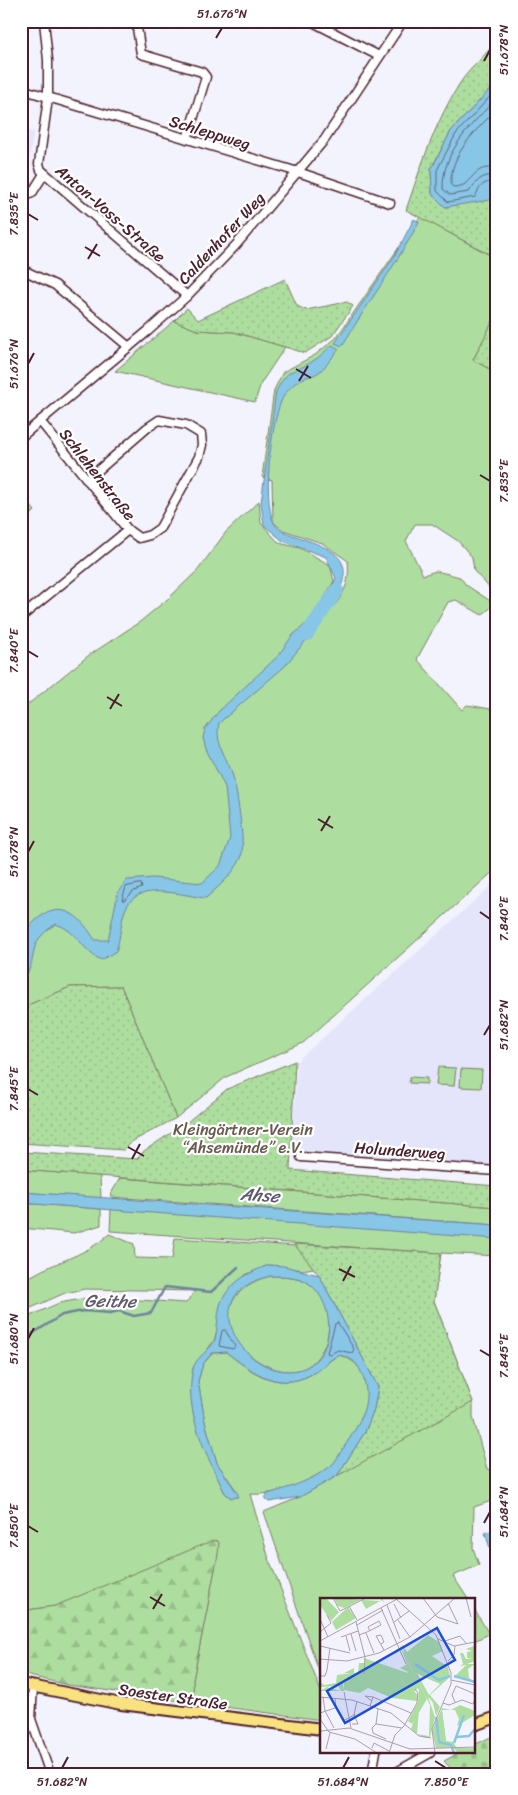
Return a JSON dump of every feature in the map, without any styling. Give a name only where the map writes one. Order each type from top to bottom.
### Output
[{"type":"main road","name":"Soester Straße","points":[[21,1684],[121,1704],[320,1729]]},
{"type":"main road","points":[[476,1724],[497,1717]]},
{"type":"street","name":"Anton-Voss-Straße","points":[[44,21],[48,60],[48,98],[39,164],[44,174],[187,296]]},
{"type":"street","points":[[136,21],[141,54],[202,72],[206,77],[187,139]]},
{"type":"street","points":[[311,21],[379,56]]},
{"type":"street","name":"Caldenhofer Weg","points":[[21,437],[187,296],[236,245],[325,139],[403,21]]},
{"type":"street","name":"Schleppweg","points":[[21,89],[298,172],[390,203]]},
{"type":"street","points":[[21,198],[32,192],[44,174]]},
{"type":"street","points":[[21,269],[55,286],[129,347]]},
{"type":"street","points":[[87,480],[147,428],[159,420],[186,425],[201,434],[202,445],[199,457],[160,528],[150,535],[138,538],[128,530]]},
{"type":"street","name":"Schlehenstraße","points":[[21,617],[128,530],[40,421]]},
{"type":"street","name":"Holunderweg","points":[[301,1157],[497,1171]]},
{"type":"street","points":[[33,1687],[31,1719],[50,1774]]},
{"type":"street","points":[[372,1774],[376,1752]]},
{"type":"street","points":[[393,1774],[430,1753]]},
{"type":"shaded area","points":[[21,130],[34,132],[23,193],[21,193]]},
{"type":"shaded area","points":[[494,883],[497,883],[497,1166],[292,1151],[297,1061]]},
{"type":"green space","points":[[497,38],[497,82],[451,131],[431,169],[432,194],[445,207],[495,197],[497,193],[497,251],[492,249],[489,254],[406,210],[429,145],[443,113],[464,77],[489,50]]},
{"type":"green space","points":[[420,217],[497,259],[497,313],[473,360],[497,373],[497,596],[474,571],[472,557],[458,541],[432,524],[415,524],[406,541],[423,575],[436,571],[460,577],[466,585],[495,604],[482,615],[456,600],[448,602],[417,659],[462,710],[467,705],[497,710],[497,868],[303,1043],[226,1077],[176,1118],[121,986],[70,987],[21,1008],[21,710],[88,656],[141,621],[170,597],[198,570],[226,532],[259,501],[261,523],[279,543],[300,548],[330,565],[334,581],[321,603],[331,609],[336,604],[346,587],[348,561],[322,543],[283,530],[273,522],[272,480],[262,477],[274,390],[283,372],[315,355],[336,338]]},
{"type":"green space","points":[[285,279],[297,306],[306,310],[347,302],[353,306],[332,336],[305,353],[234,332],[197,330],[174,321],[187,308],[198,320]]},
{"type":"green space","points":[[497,313],[497,373],[473,360]]},
{"type":"green space","points":[[174,321],[197,330],[234,332],[285,347],[261,383],[255,402],[115,371]]},
{"type":"green space","points":[[21,494],[35,511],[25,520],[21,516]]},
{"type":"green space","points":[[121,986],[176,1118],[133,1141],[124,1150],[21,1143],[21,1008],[70,987]]},
{"type":"green space","name":"Kleingärtner-Verein “Ahsemünde” e.V.","points":[[295,1061],[290,1170],[497,1186],[497,1207],[21,1170],[21,1152],[137,1159],[144,1151],[186,1123],[227,1089]]},
{"type":"green space","points":[[438,1067],[456,1068],[454,1086],[436,1085]]},
{"type":"green space","points":[[461,1069],[482,1070],[481,1088],[460,1087]]},
{"type":"green space","points":[[490,1071],[497,1071],[497,1090],[489,1089],[492,1080],[489,1079]]},
{"type":"green space","points":[[410,1077],[427,1078],[427,1084],[409,1083]]},
{"type":"green space","points":[[21,1170],[100,1176],[101,1198],[21,1192]]},
{"type":"green space","points":[[120,1178],[497,1207],[497,1225],[111,1197]]},
{"type":"green space","points":[[21,1203],[101,1209],[101,1225],[74,1233],[21,1228]]},
{"type":"green space","points":[[111,1209],[497,1237],[497,1256],[441,1253],[434,1301],[473,1402],[473,1417],[487,1469],[497,1471],[497,1499],[474,1507],[473,1548],[479,1565],[453,1576],[467,1598],[320,1598],[320,1674],[264,1512],[300,1497],[337,1476],[440,1253],[110,1231]]},
{"type":"green space","points":[[109,1234],[134,1244],[135,1258],[172,1259],[175,1238],[420,1254],[343,1262],[303,1270],[269,1265],[245,1275],[217,1331],[214,1341],[193,1368],[191,1391],[193,1414],[218,1479],[225,1493],[231,1498],[236,1490],[217,1463],[205,1422],[198,1381],[203,1364],[213,1353],[226,1352],[253,1372],[273,1380],[283,1381],[306,1377],[338,1355],[355,1364],[366,1380],[368,1387],[367,1402],[360,1421],[349,1442],[332,1465],[315,1477],[294,1487],[271,1493],[250,1494],[269,1559],[320,1689],[320,1720],[194,1703],[193,1680],[218,1554],[55,1606],[21,1611],[21,1320],[59,1303],[93,1297],[186,1303],[195,1291],[85,1289],[65,1293],[31,1308],[24,1306],[21,1301],[21,1283],[43,1270],[78,1255]]},
{"type":"green space","points":[[294,1244],[441,1253],[434,1301],[473,1402],[337,1476],[365,1432],[374,1409],[378,1387],[319,1275]]},
{"type":"green space","points":[[271,1276],[293,1277],[305,1281],[321,1296],[326,1306],[329,1327],[323,1349],[317,1358],[303,1369],[286,1371],[268,1366],[252,1356],[238,1343],[230,1327],[229,1310],[238,1294],[253,1282]]},
{"type":"green space","points":[[214,1540],[219,1542],[218,1554],[193,1680],[194,1703],[68,1685],[21,1674],[21,1611],[55,1606]]},
{"type":"green space","points":[[476,1612],[489,1634],[476,1640]]},
{"type":"green space","points":[[497,1734],[497,1774],[456,1774],[444,1761],[460,1752],[476,1752],[476,1744]]},
{"type":"water","points":[[497,82],[497,193],[490,200],[445,207],[432,194],[431,169],[451,131]]},
{"type":"water","points":[[414,219],[419,222],[410,238],[342,346],[335,343],[394,257]]},
{"type":"water","points":[[332,345],[339,349],[322,370],[295,383],[285,394],[280,404],[275,420],[268,483],[272,518],[277,527],[328,549],[342,563],[344,571],[343,581],[330,608],[324,604],[336,578],[326,557],[283,541],[264,525],[261,503],[276,391],[285,377],[292,371],[316,359]]},
{"type":"water","points":[[314,617],[322,621],[284,667],[219,723],[219,742],[231,770],[238,800],[242,841],[241,858],[230,875],[206,898],[175,893],[152,892],[133,898],[125,911],[116,951],[101,960],[89,952],[70,931],[56,924],[39,939],[31,966],[21,982],[21,947],[23,939],[39,917],[55,911],[64,911],[76,916],[95,940],[108,940],[118,892],[127,880],[153,878],[202,883],[220,866],[230,838],[225,787],[206,749],[203,738],[205,729],[219,711],[277,657],[293,635]]},
{"type":"water","points":[[21,1192],[497,1225],[497,1239],[21,1203]]},
{"type":"water","points":[[269,1265],[284,1266],[319,1275],[378,1387],[374,1409],[365,1432],[337,1476],[300,1497],[269,1502],[265,1499],[267,1494],[308,1479],[333,1464],[360,1420],[366,1402],[366,1392],[365,1382],[357,1365],[349,1358],[342,1356],[338,1355],[310,1375],[298,1380],[286,1381],[265,1377],[245,1366],[226,1352],[212,1353],[203,1364],[198,1381],[205,1422],[217,1463],[238,1494],[238,1497],[231,1498],[225,1493],[198,1433],[191,1401],[193,1369],[197,1361],[215,1339],[220,1305],[228,1290],[240,1279]],"holes":[[[271,1276],[301,1279],[316,1290],[323,1301],[327,1315],[326,1343],[320,1355],[311,1364],[298,1370],[278,1370],[260,1362],[244,1350],[234,1334],[230,1316],[233,1299],[247,1285]]]},
{"type":"water","points":[[490,1531],[497,1542],[497,1569],[485,1533]]},
{"type":"waterway","points":[[307,634],[337,590]]},
{"type":"waterway","name":"Geithe","points":[[21,1341],[62,1315],[83,1311],[110,1313],[119,1311],[134,1316],[151,1313],[165,1287],[211,1292],[238,1267]]},
{"type":"water label","name":"Ahse","points":[[260,1195]]}]
